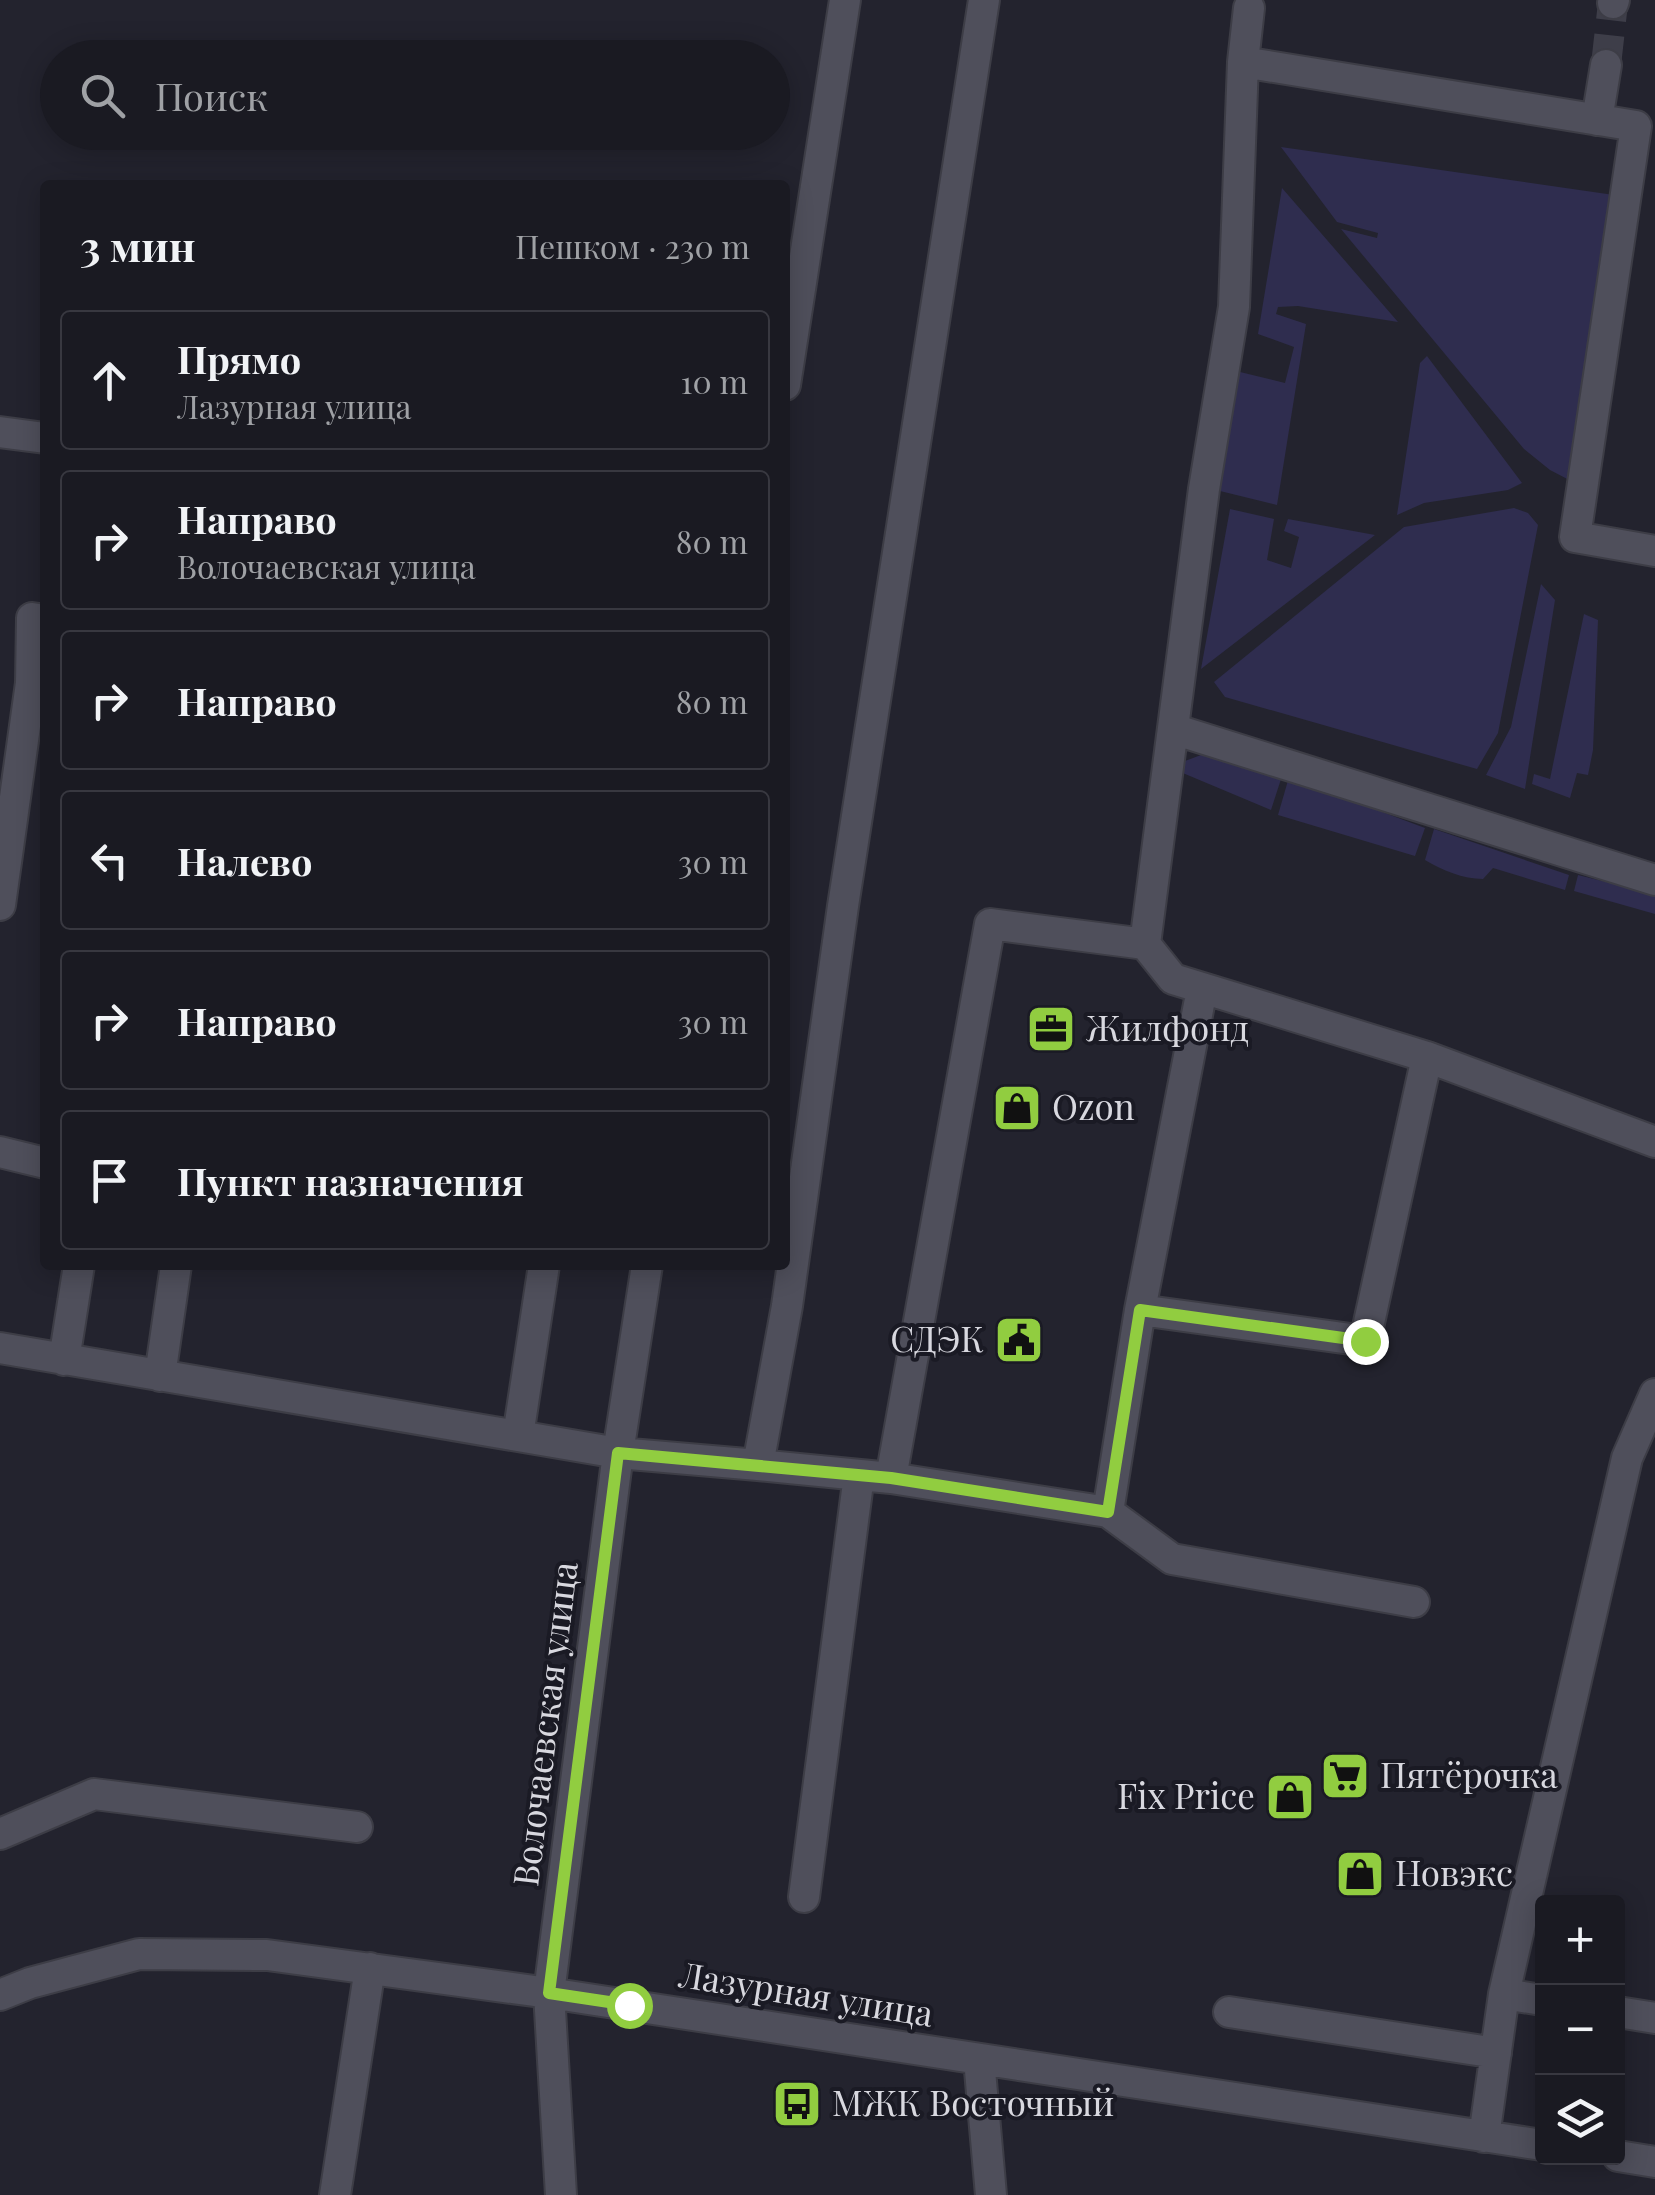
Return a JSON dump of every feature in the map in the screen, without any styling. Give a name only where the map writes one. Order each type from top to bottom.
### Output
[{"type":"street","points":[[790,353],[845,0]]},
{"type":"street","points":[[758,1465],[787,1306],[843,906],[984,0]]},
{"type":"street","points":[[1145,944],[1204,489],[1234,307],[1243,62],[1249,8]]},
{"type":"street","points":[[1243,62],[1636,126],[1574,537],[1655,552]]},
{"type":"street","points":[[1597,120],[1606,65]]},
{"type":"street","points":[[0,432],[40,437]]},
{"type":"street","points":[[0,904],[31,683],[32,618],[40,619]]},
{"type":"street","points":[[1173,729],[1655,880]]},
{"type":"street","points":[[891,1478],[990,924],[1145,944],[1173,980],[1427,1058],[1655,1142]]},
{"type":"street","points":[[1108,1512],[1140,1310],[1202,989]]},
{"type":"street","points":[[1140,1310],[1365,1341],[1427,1058]]},
{"type":"street","points":[[0,1152],[40,1161]]},
{"type":"street","points":[[64,1360],[78,1270]]},
{"type":"street","points":[[160,1376],[175,1270]]},
{"type":"street","points":[[518,1436],[543,1270]]},
{"type":"street","name":"Волочаевская улица","points":[[561,2195],[549,1993],[618,1453],[646,1270]]},
{"type":"street","points":[[0,1348],[618,1453],[891,1478],[1108,1512],[1172,1559],[1414,1602]]},
{"type":"street","points":[[1484,2136],[1504,1994],[1655,1394]]},
{"type":"street","points":[[804,1897],[859,1475]]},
{"type":"street","points":[[0,1834],[94,1794],[358,1828]]},
{"type":"street","name":"Лазурная улица","points":[[0,1995],[30,1983],[140,1954],[266,1955],[549,1993],[1535,2144]]},
{"type":"street","points":[[335,2195],[370,1968]]},
{"type":"street","points":[[1504,1994],[1535,1999]]},
{"type":"street","points":[[1228,2012],[1496,2053]]},
{"type":"street","points":[[1625,2013],[1655,2018]]},
{"type":"street","points":[[980,2059],[991,2195]]},
{"type":"street","points":[[1625,2157],[1655,2162]]},
{"type":"shaded area","points":[[1281,147],[1614,195],[1577,484],[1550,470],[1524,449],[1341,229],[1377,238],[1378,233],[1337,222]]},
{"type":"shaded area","points":[[1282,188],[1398,322],[1298,306],[1278,307],[1276,314],[1306,324],[1277,505],[1220,491],[1236,371],[1285,383],[1294,347],[1258,334]]},
{"type":"shaded area","points":[[1427,356],[1522,483],[1508,490],[1424,503],[1397,515],[1420,363]]},
{"type":"shaded area","points":[[1514,508],[1528,513],[1538,525],[1498,733],[1477,769],[1225,697],[1214,682],[1404,527]]},
{"type":"shaded area","points":[[1230,509],[1274,519],[1267,560],[1291,568],[1299,537],[1284,531],[1288,519],[1375,535],[1201,669]]},
{"type":"shaded area","points":[[1541,584],[1555,600],[1525,789],[1486,775],[1511,727]]},
{"type":"shaded area","points":[[1584,614],[1598,620],[1593,750],[1588,775],[1577,773],[1570,798],[1532,784],[1534,774],[1550,779]]},
{"type":"shaded area","points":[[1201,755],[1282,776],[1271,810],[1178,771],[1185,761]]},
{"type":"shaded area","points":[[1289,777],[1425,828],[1415,856],[1278,815]]},
{"type":"shaded area","points":[[1434,829],[1569,875],[1565,890],[1493,868],[1483,879],[1460,876],[1438,867],[1425,860]]},
{"type":"shaded area","points":[[1578,875],[1655,894],[1655,914],[1574,891]]},
{"type":"tunnel","points":[[1606,65],[1613,3]]},
{"type":"place","name":"Жилфонд","points":[[1051,1029]]},
{"type":"place","name":"Ozon","points":[[1017,1108]]},
{"type":"place","name":"СДЭК","points":[[1019,1340]]},
{"type":"place","name":"Пятёрочка","points":[[1345,1776]]},
{"type":"place","name":"Fix Price","points":[[1290,1797]]},
{"type":"place","name":"Новэкс","points":[[1360,1874]]},
{"type":"place","name":"МЖК Восточный","points":[[797,2104]]},
{"type":"route","points":[[629,2005],[549,1993],[618,1453],[891,1478],[1108,1512],[1140,1310],[1365,1341]]}]
